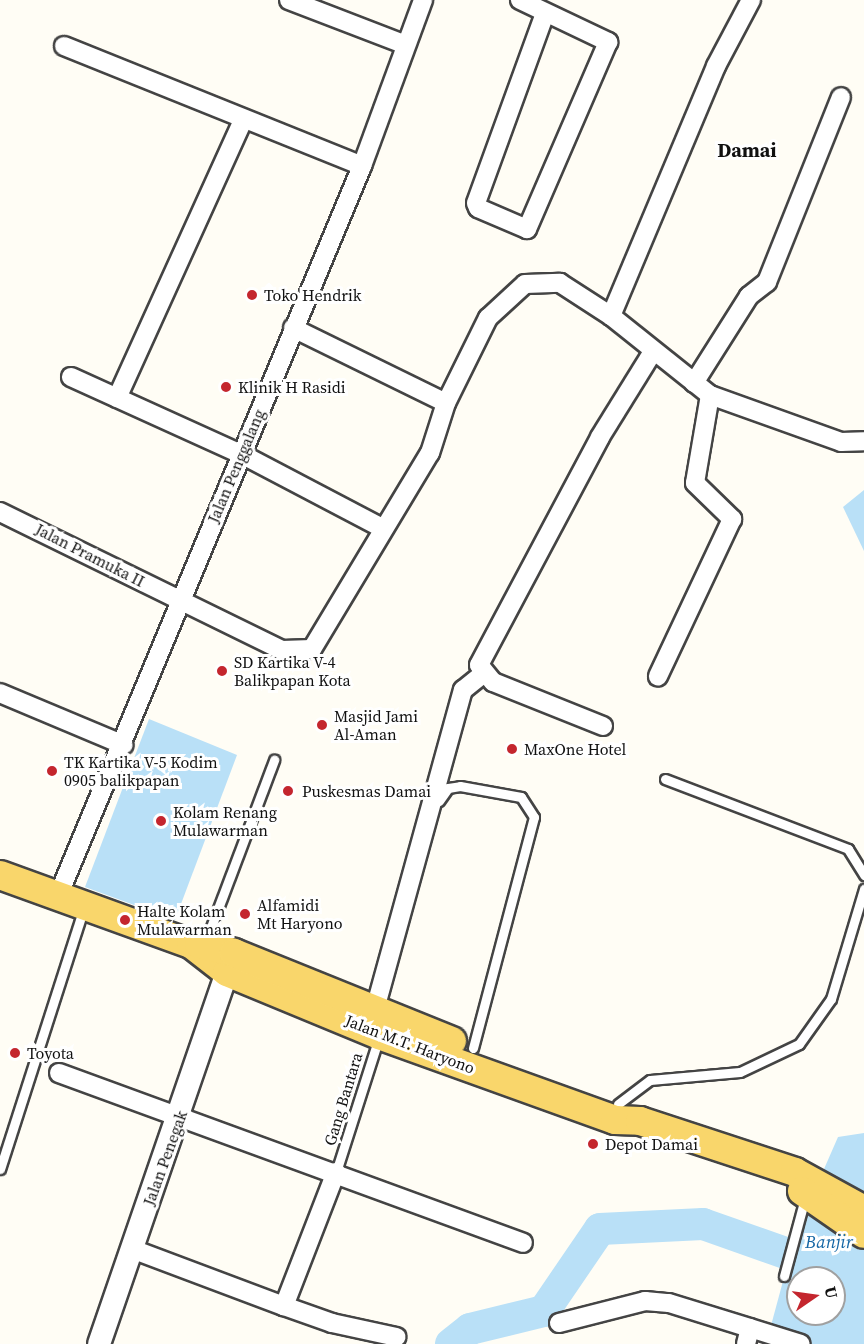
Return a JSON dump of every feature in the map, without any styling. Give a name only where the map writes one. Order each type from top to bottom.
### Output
[{"type":"main road","name":"Jalan M.T. Haryono","points":[[0,875],[199,947],[230,962],[624,1115],[778,1171],[813,1179],[863,1214]]},
{"type":"main road","name":"Jalan M.T. Haryono","points":[[378,1018],[473,1048],[624,1115]]},
{"type":"main road","name":"Jalan M.T. Haryono","points":[[778,1171],[807,1194],[863,1214]]},
{"type":"street","points":[[289,0],[406,45]]},
{"type":"street","name":"Jalan Penggalang","points":[[71,901],[124,745],[179,601],[362,166],[423,0]]},
{"type":"street","points":[[520,0],[608,42],[527,229],[478,208],[476,202],[545,12]]},
{"type":"street","points":[[611,316],[716,66],[751,0]]},
{"type":"street","points":[[64,46],[362,166]]},
{"type":"street","points":[[694,383],[749,296],[767,282],[841,97]]},
{"type":"street","points":[[117,398],[243,120]]},
{"type":"street","points":[[71,377],[241,454],[382,528],[430,453],[446,403],[489,318],[525,284],[560,283],[611,316],[652,353],[710,395],[841,442],[864,441]]},
{"type":"street","points":[[293,328],[446,403]]},
{"type":"street","points":[[603,726],[483,674],[479,665],[560,512],[652,353]]},
{"type":"street","points":[[658,676],[732,519],[695,483],[710,395]]},
{"type":"street","name":"Jalan Pramuka II","points":[[0,512],[282,650],[312,649],[382,528]]},
{"type":"street","points":[[378,1018],[463,690],[483,674]]},
{"type":"street","points":[[0,693],[124,745]]},
{"type":"street","name":"Jalan Penegak","points":[[99,1344],[180,1117],[230,962]]},
{"type":"street","points":[[59,1073],[336,1172],[523,1243]]},
{"type":"street","points":[[284,1306],[336,1172]]},
{"type":"street","points":[[132,1249],[332,1323],[397,1337]]},
{"type":"street","points":[[559,1323],[645,1301],[669,1303],[748,1336],[801,1344]]},
{"type":"lane","points":[[199,947],[274,760]]},
{"type":"lane","points":[[665,779],[848,849],[864,875]]},
{"type":"lane","name":"Gang Bantara","points":[[336,1172],[443,794],[460,786],[521,797],[531,806],[534,823],[473,1048]]},
{"type":"lane","points":[[624,1115],[650,1080],[740,1072],[799,1044],[831,999],[864,889]]},
{"type":"lane","points":[[0,1169],[71,901]]},
{"type":"lane","points":[[784,1276],[807,1194]]},
{"type":"water","points":[[864,490],[864,551],[843,507]]},
{"type":"water","name":"Kolam Renang Mulawarman","points":[[149,719],[237,755],[175,920],[85,887]]},
{"type":"water","name":"Banjir","points":[[864,1133],[864,1344],[766,1344],[786,1270],[786,1326],[846,1326],[846,1266],[787,1266],[796,1233],[838,1137]]},
{"type":"waterway","points":[[451,1344],[470,1329],[544,1311],[600,1229],[703,1224],[822,1266]]},
{"type":"place","name":"Toko Hendrik","points":[[252,295]]},
{"type":"place","name":"Klinik H Rasidi","points":[[226,387]]},
{"type":"place","name":"SD Kartika V-4 Balikpapan Kota","points":[[222,671]]},
{"type":"place","name":"Masjid Jami Al-Aman","points":[[322,725]]},
{"type":"place","name":"MaxOne Hotel","points":[[512,749]]},
{"type":"place","name":"TK Kartika V-5 Kodim 0905 balikpapan","points":[[52,771]]},
{"type":"place","name":"Puskesmas Damai","points":[[288,791]]},
{"type":"place","name":"Kolam Renang Mulawarman","points":[[161,821]]},
{"type":"place","name":"Alfamidi Mt Haryono","points":[[245,914]]},
{"type":"place","name":"Halte Kolam Mulawarman","points":[[125,920]]},
{"type":"place","name":"Toyota","points":[[15,1053]]},
{"type":"place","name":"Depot Damai","points":[[593,1144]]},
{"type":"district","name":"Damai","points":[[747,150]]}]
